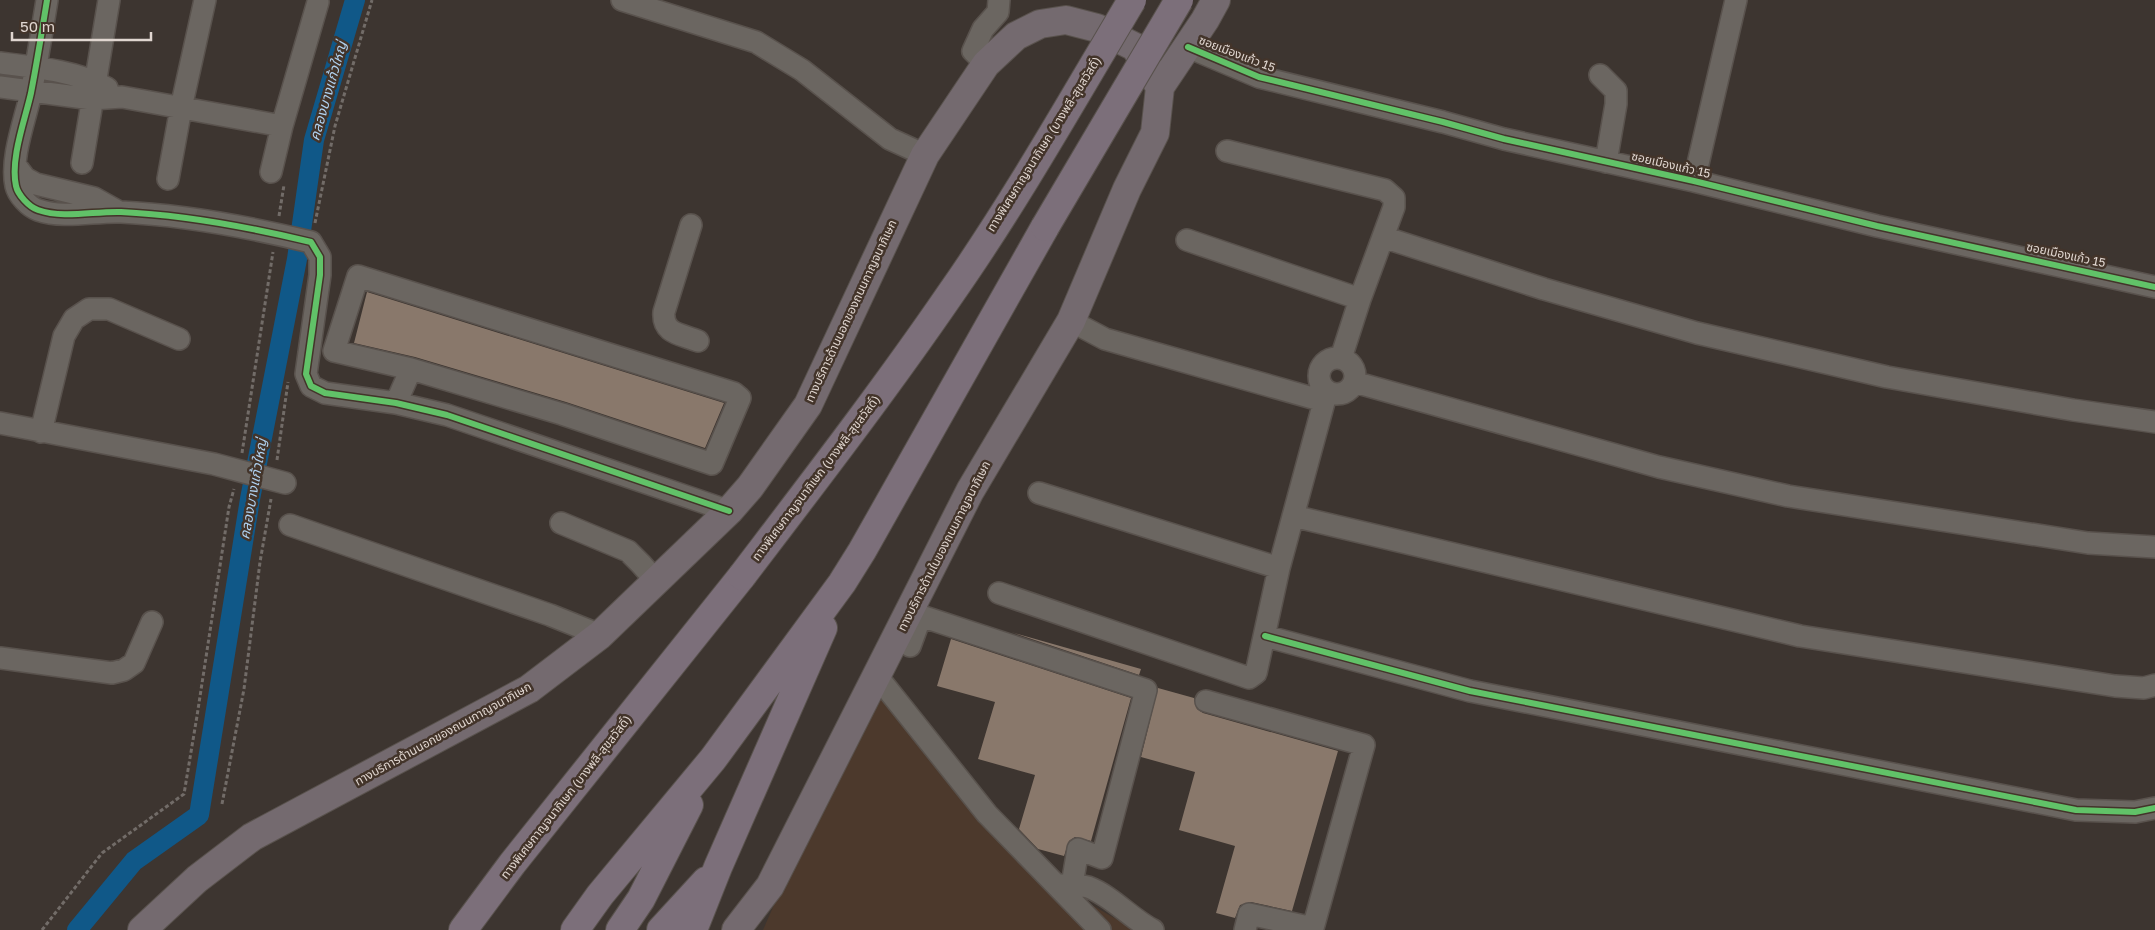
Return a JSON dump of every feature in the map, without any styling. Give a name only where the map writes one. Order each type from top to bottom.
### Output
[{"type":"highway","name":"ทางพิเศษกาญจนาภิเษก (บางพลี-สุขสวัสดิ์)","points":[[463,930],[512,864],[742,576],[950,296],[1041,153],[1132,0]]},
{"type":"highway","points":[[575,930],[600,895],[712,759],[842,583],[862,551],[1073,178],[1179,0]]},
{"type":"highway","points":[[693,930],[718,867],[842,583]]},
{"type":"highway","points":[[620,930],[641,899],[712,759]]},
{"type":"highway","points":[[662,930],[718,867]]},
{"type":"main road","points":[[1160,87],[1188,47],[1216,0]]},
{"type":"main road","name":"ทางบริการด้านนอกของถนนกาญจนาภิเษก","points":[[142,930],[197,879],[252,837],[529,689],[600,635],[729,511],[750,487],[808,405],[925,155],[986,64],[1016,36],[1040,24],[1059,11],[1066,20],[1097,28],[1135,47],[1160,87]]},
{"type":"main road","name":"ทางบริการด้านในของถนนกาญจนาภิเษก","points":[[736,930],[770,886],[970,491],[1071,321],[1127,189],[1155,133],[1160,87]]},
{"type":"street","points":[[47,0],[16,166],[16,187],[23,199],[36,210],[71,214],[120,212],[164,216],[259,229],[311,242],[320,257],[320,275],[308,345],[306,374],[310,386],[325,393],[396,403],[448,415],[729,511]]},
{"type":"street","points":[[82,163],[109,0]]},
{"type":"street","points":[[168,179],[180,108],[205,0]]},
{"type":"street","points":[[622,0],[756,42],[802,70],[890,140],[925,155]]},
{"type":"street","points":[[986,64],[973,50],[983,30],[998,12],[999,0]]},
{"type":"street","points":[[1694,181],[1736,0]]},
{"type":"street","points":[[271,172],[282,126],[318,2]]},
{"type":"street","name":"ซอยเมืองแก้ว 15","points":[[1188,47],[1259,77],[1443,122],[1504,139],[1694,181],[1811,211],[2155,286]]},
{"type":"street","points":[[0,63],[36,67],[94,90],[122,97],[282,126]]},
{"type":"street","points":[[1600,75],[1616,91],[1616,104],[1606,162]]},
{"type":"street","points":[[0,87],[31,92],[94,90]]},
{"type":"street","points":[[1227,151],[1385,190],[1394,198],[1394,207],[1360,299],[1341,358]]},
{"type":"street","points":[[692,225],[664,312],[663,322],[666,328],[698,341]]},
{"type":"street","points":[[1383,237],[1544,289],[1697,333],[1887,376],[2073,410],[2155,422]]},
{"type":"street","points":[[1186,240],[1360,299]]},
{"type":"street","points":[[358,276],[725,390],[734,393],[740,398],[712,464],[562,414],[411,370],[334,350],[358,276]]},
{"type":"street","points":[[41,432],[64,336],[74,319],[88,309],[109,309],[179,339]]},
{"type":"street","points":[[999,593],[1249,678],[1256,673],[1279,568],[1325,396],[1318,377],[1320,369],[1324,362],[1332,358],[1341,358],[1353,367],[1355,374],[1354,382],[1343,393],[1325,396],[1105,340],[1071,321]]},
{"type":"street","points":[[396,403],[411,370]]},
{"type":"street","points":[[1354,382],[1659,467],[1788,496],[2088,543],[2155,547]]},
{"type":"street","points":[[0,424],[226,466],[280,481]]},
{"type":"street","points":[[1039,493],[1279,568]]},
{"type":"street","points":[[1293,516],[1800,636],[2115,686],[2144,688],[2155,686]]},
{"type":"street","points":[[561,523],[628,552],[656,581]]},
{"type":"street","points":[[290,526],[550,615],[600,635]]},
{"type":"street","points":[[910,646],[921,616],[1146,690],[1102,858],[1078,849],[1064,885]]},
{"type":"street","points":[[0,658],[112,673],[124,670],[134,663],[152,622]]},
{"type":"street","points":[[1265,636],[1470,691],[2076,810],[2135,812],[2155,808]]},
{"type":"street","points":[[877,676],[987,814],[1064,885],[1100,930]]},
{"type":"street","points":[[1206,701],[1364,745],[1313,928],[1249,914],[1245,930]]},
{"type":"street","points":[[1064,885],[1086,886],[1102,894],[1153,930]]},
{"type":"path","points":[[311,242],[334,126],[372,0]]},
{"type":"path","points":[[222,804],[244,690],[260,562],[280,481],[281,421],[289,377]]},
{"type":"shaded area","points":[[877,669],[1047,879],[1135,930],[763,930]]},
{"type":"building","points":[[367,292],[724,403],[705,448],[566,402],[415,357],[354,343]]},
{"type":"building","points":[[1011,632],[1141,669],[1139,675]]},
{"type":"building","points":[[951,639],[1131,698],[1091,841],[1075,837],[1069,841],[1064,856],[1038,849],[1019,829],[1035,775],[978,759],[995,702],[937,686]]},
{"type":"building","points":[[1158,688],[1194,698],[1197,709],[1203,713],[1338,751],[1292,911],[1251,902],[1240,905],[1235,918],[1216,913],[1235,846],[1179,830],[1195,772],[1141,757]]},
{"type":"waterway","name":"คลองบางแก้วใหญ่","points":[[77,930],[134,861],[199,815],[250,499],[297,259],[314,140],[355,0]]},
{"type":"cycle path","points":[[47,0],[31,93],[15,164],[17,189],[21,197],[31,206],[48,213],[58,214],[121,212],[193,219],[264,231],[311,242],[320,257],[320,275],[306,374],[311,386],[325,393],[396,403],[447,415],[729,511]]},
{"type":"cycle path","points":[[1188,47],[1259,77],[1443,122],[1504,139],[1694,181],[1877,226],[2155,287]]},
{"type":"cycle path","points":[[1265,636],[1470,691],[2076,810],[2135,812],[2155,808]]}]
